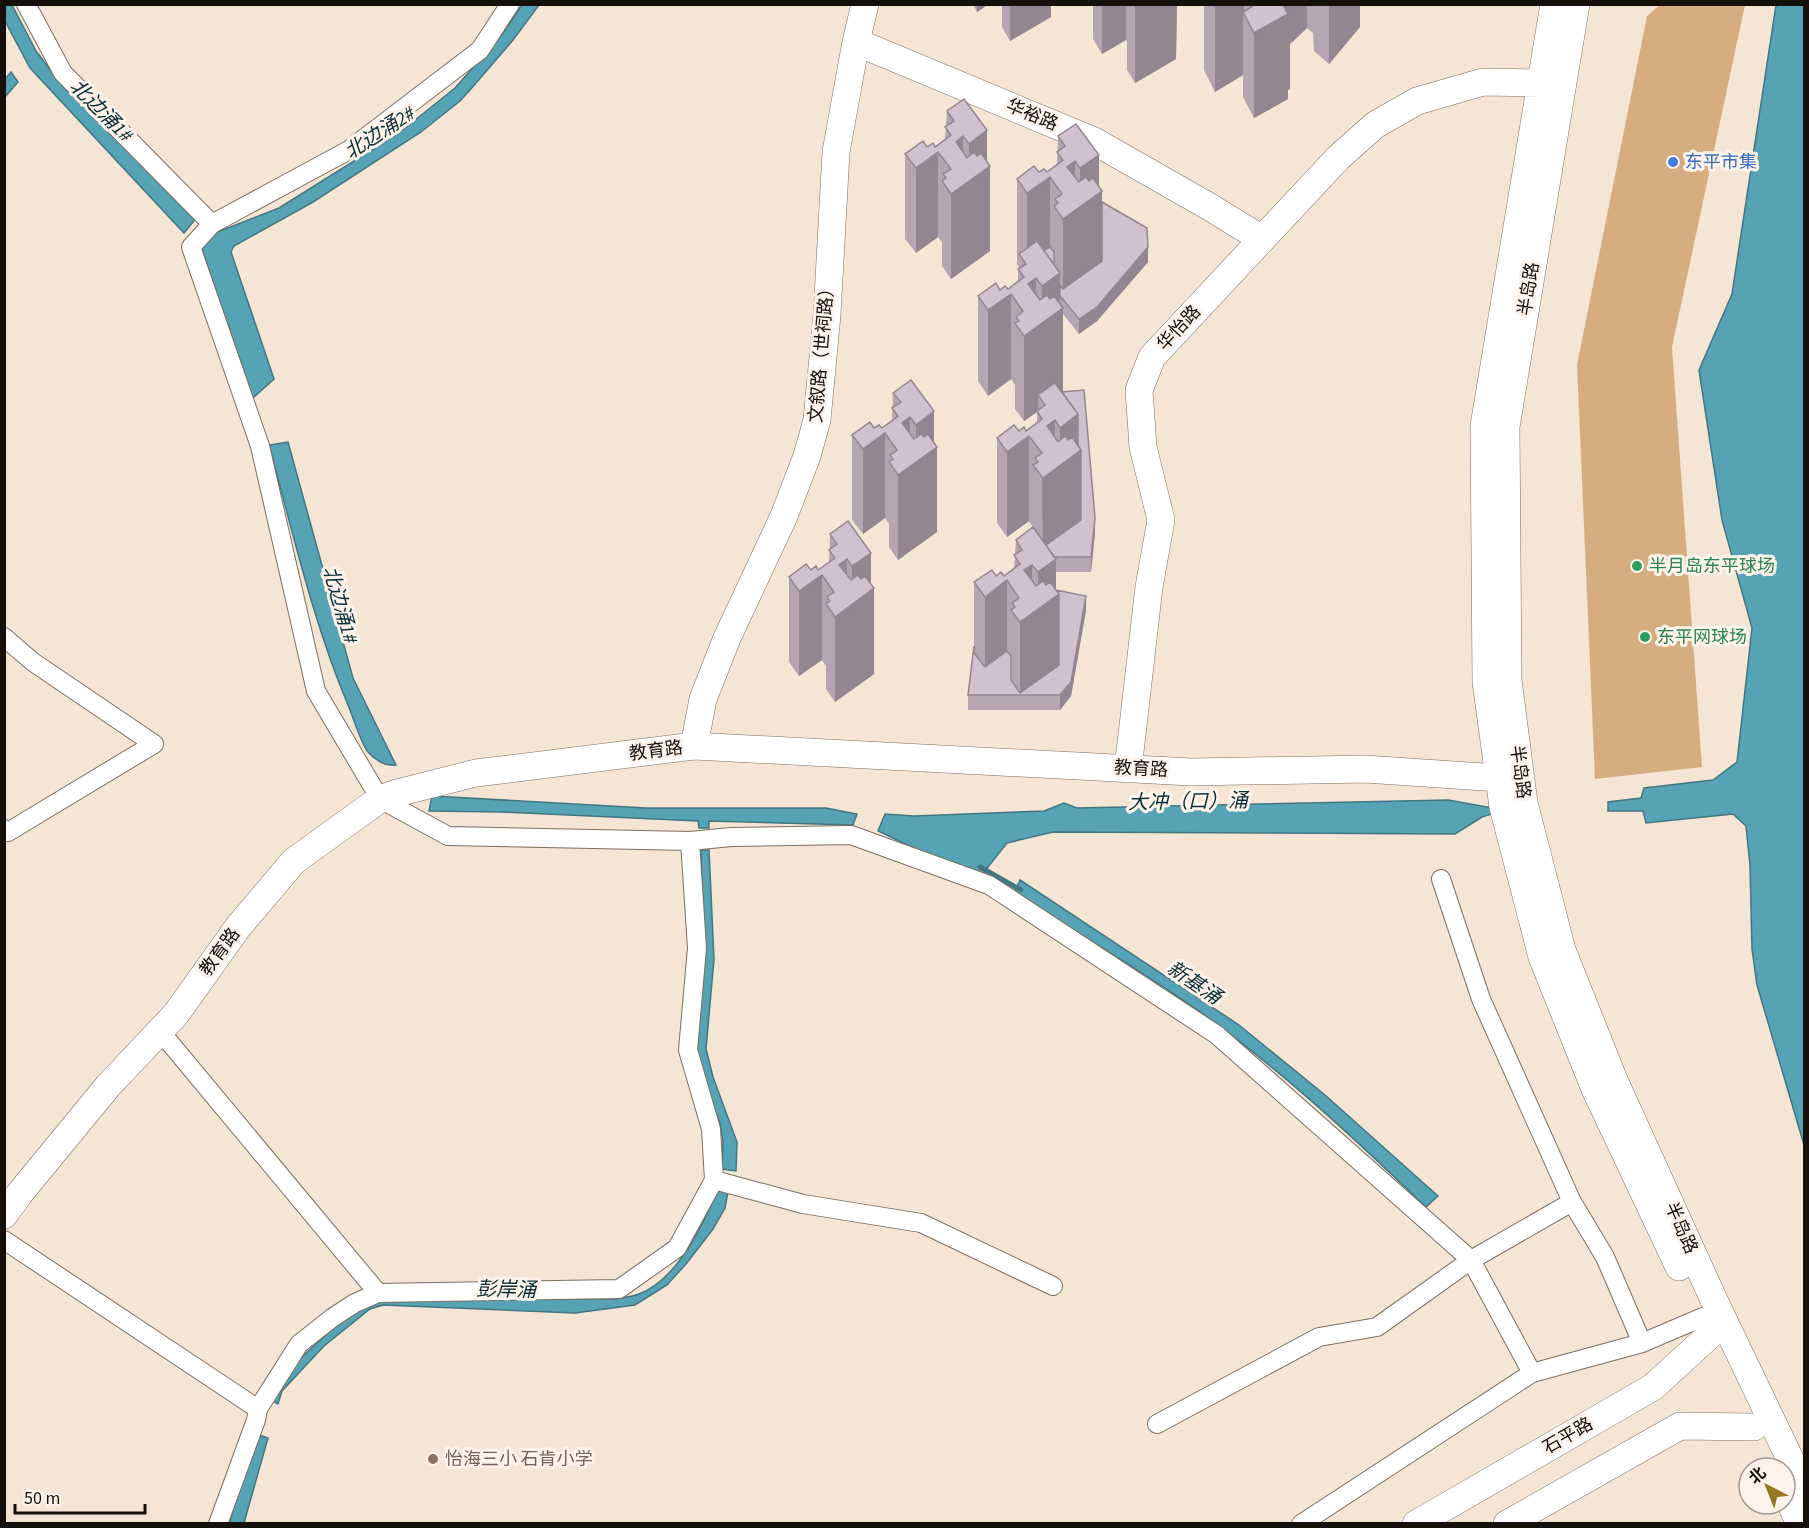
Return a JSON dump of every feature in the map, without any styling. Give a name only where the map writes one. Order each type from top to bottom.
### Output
[{"type":"street","points":[[26,4],[63,73],[212,224]]},
{"type":"street","points":[[510,4],[480,50],[349,150],[212,224],[191,247],[260,446],[316,691],[380,799],[448,836],[690,841],[731,837],[851,835],[989,885],[1217,1035],[1471,1260],[1532,1373]]},
{"type":"street","name":"文叙路（世祠路）","points":[[694,746],[703,699],[727,638],[784,516],[807,456],[817,420],[827,315],[836,152],[865,4]]},
{"type":"street","name":"半岛路","points":[[1554,4],[1484,426],[1486,682],[1503,807],[1542,957],[1595,1089],[1768,1456]]},
{"type":"street","name":"半岛路","points":[[1576,4],[1506,428],[1508,681],[1524,803],[1562,950],[1610,1070],[1713,1298],[1804,1488]]},
{"type":"street","name":"华裕路","points":[[856,42],[1094,141],[1262,239]]},
{"type":"street","name":"华怡路","points":[[1128,769],[1149,587],[1161,520],[1143,447],[1139,390],[1152,357],[1338,158],[1375,125],[1417,101],[1484,82],[1541,83]]},
{"type":"street","points":[[4,636],[33,662],[154,744],[8,832],[4,829]]},
{"type":"street","name":"教育路","points":[[4,1215],[101,1095],[176,1014],[238,927],[294,861],[380,799],[397,793],[476,773],[694,746],[1191,772],[1365,769],[1499,778]]},
{"type":"street","points":[[219,1524],[258,1409],[299,1344],[347,1308],[378,1293],[619,1289],[677,1248],[714,1180],[711,1129],[688,1050],[697,948],[690,841]]},
{"type":"street","points":[[1441,879],[1481,999],[1572,1202],[1605,1257],[1642,1343]]},
{"type":"street","points":[[160,1031],[378,1293]]},
{"type":"street","points":[[714,1180],[803,1204],[921,1223],[1053,1286]]},
{"type":"street","points":[[1157,1424],[1319,1337],[1377,1327],[1471,1260],[1572,1202]]},
{"type":"street","points":[[4,1240],[258,1409]]},
{"type":"street","points":[[1301,1524],[1532,1373],[1707,1326]]},
{"type":"street","name":"石平路","points":[[1416,1524],[1653,1387],[1707,1326]]},
{"type":"street","points":[[1507,1524],[1680,1426],[1755,1427]]},
{"type":"shaded area","name":"半月岛东平球场","points":[[1660,5],[1745,5],[1672,347],[1702,767],[1595,779],[1577,365],[1647,16]]},
{"type":"water","points":[[4,5],[12,5],[36,51],[62,85],[197,217],[184,233],[30,68],[5,21]]},
{"type":"water","points":[[522,5],[539,5],[513,40],[460,101],[421,132],[313,202],[234,246],[231,252],[274,379],[253,398],[201,247],[215,233],[279,208],[399,133],[455,88],[501,36]]},
{"type":"water","points":[[1776,5],[1804,5],[1804,1145],[1757,985],[1752,949],[1750,865],[1746,826],[1733,814],[1646,823],[1643,811],[1608,811],[1608,802],[1641,798],[1644,788],[1713,780],[1737,762],[1752,628],[1722,520],[1699,370],[1732,294]]},
{"type":"water","points":[[11,72],[18,82],[5,97],[5,79]]},
{"type":"water","points":[[288,442],[353,678],[396,765],[381,762],[365,748],[324,642],[269,445]]},
{"type":"water","points":[[432,796],[646,808],[826,808],[857,814],[853,825],[709,821],[709,828],[699,828],[698,821],[429,811]]},
{"type":"water","points":[[1448,800],[1493,808],[1492,814],[1482,817],[1455,834],[1053,832],[1007,843],[981,876],[968,874],[878,831],[885,814],[914,816],[1044,811],[1064,803],[1077,808]]},
{"type":"water","points":[[701,850],[709,850],[714,959],[706,1049],[713,1077],[737,1142],[736,1171],[722,1169],[723,1142],[720,1123],[695,1056],[703,945]]},
{"type":"water","points":[[1020,880],[1239,1025],[1325,1095],[1438,1196],[1426,1207],[1316,1105],[1229,1033],[1154,980],[1014,893]]},
{"type":"water","points":[[718,1187],[728,1192],[725,1208],[713,1229],[667,1285],[635,1305],[575,1313],[383,1305],[370,1309],[324,1346],[282,1391],[278,1404],[270,1400],[277,1385],[303,1356],[357,1306],[404,1297],[616,1299],[639,1294],[653,1287],[666,1276],[688,1249],[706,1217]]},
{"type":"water","points":[[256,1434],[268,1438],[244,1523],[229,1524]]},
{"type":"building","points":[[1252,4],[1289,4],[1284,7],[1288,14],[1254,33],[1243,12],[1253,6]]},
{"type":"building","points":[[964,99],[987,130],[969,144],[963,136],[956,142],[967,158],[974,152],[977,156],[981,153],[990,166],[951,194],[942,181],[946,178],[943,174],[951,169],[938,152],[916,168],[905,154],[923,141],[927,147],[933,143],[935,147],[951,135],[945,127],[954,121],[947,111]]},
{"type":"building","points":[[1076,124],[1099,155],[1080,168],[1075,161],[1067,167],[1079,182],[1086,177],[1089,181],[1093,178],[1102,191],[1063,219],[1054,206],[1058,203],[1055,199],[1062,194],[1050,177],[1027,193],[1017,179],[1034,166],[1039,172],[1044,169],[1047,172],[1063,160],[1057,152],[1065,146],[1058,136]]},
{"type":"building","points":[[1102,202],[1147,228],[1148,247],[1097,307],[1079,319],[1060,296],[1060,285],[1063,289],[1102,261]]},
{"type":"building","points":[[1037,241],[1060,273],[1042,286],[1036,278],[1028,284],[1040,300],[1047,295],[1050,299],[1054,296],[1063,308],[1024,336],[1015,323],[1019,321],[1016,317],[1023,311],[1011,294],[988,310],[978,296],[996,283],[1000,290],[1005,286],[1008,289],[1024,277],[1018,269],[1026,264],[1019,254]]},
{"type":"building","points":[[1050,247],[1054,252],[1054,264],[1044,251]]},
{"type":"building","points":[[911,380],[934,411],[916,425],[910,417],[902,423],[914,439],[921,434],[924,437],[928,434],[937,447],[898,475],[889,462],[893,459],[890,455],[897,450],[885,433],[863,449],[852,435],[870,422],[874,428],[879,425],[882,428],[898,416],[892,408],[901,402],[893,393]]},
{"type":"building","points":[[1055,383],[1078,414],[1060,428],[1055,420],[1047,426],[1058,442],[1065,436],[1068,440],[1072,437],[1081,450],[1043,478],[1033,465],[1038,462],[1035,458],[1042,453],[1029,436],[1007,452],[997,438],[1014,425],[1019,431],[1024,427],[1026,431],[1042,419],[1037,411],[1045,405],[1038,395]]},
{"type":"building","points":[[1084,390],[1095,518],[1091,557],[1054,557],[1046,545],[1081,520],[1081,450],[1078,445],[1078,414],[1062,392]]},
{"type":"building","points":[[848,521],[871,553],[852,566],[847,559],[839,565],[851,580],[858,575],[861,579],[865,576],[874,588],[835,617],[826,604],[830,601],[827,597],[834,592],[822,575],[799,591],[789,577],[806,564],[811,570],[816,566],[818,570],[835,558],[829,550],[837,544],[830,534]]},
{"type":"building","points":[[1033,527],[1056,559],[1038,572],[1032,565],[1024,570],[1036,586],[1043,581],[1046,585],[1050,582],[1059,594],[1020,622],[1011,610],[1015,607],[1012,603],[1019,598],[1007,580],[985,597],[974,582],[992,570],[996,576],[1001,572],[1004,576],[1020,564],[1014,555],[1022,550],[1016,540]]},
{"type":"building","points":[[1056,590],[1086,596],[1071,682],[1060,695],[968,695],[974,646],[974,653],[985,667],[1007,651],[1011,656],[1011,680],[1020,693],[1059,665],[1059,594]]},
{"type":"waterway","name":"新基涌","points":[[980,867],[1021,890]]},
{"type":"place","name":"东平市集","points":[[1673,162]]},
{"type":"place","name":"半月岛东平球场","points":[[1637,566]]},
{"type":"place","name":"东平网球场","points":[[1645,637]]},
{"type":"place","name":"怡海三小 石肯小学","points":[[433,1459]]},
{"type":"water label","name":"北边涌1#","points":[[101,111]]},
{"type":"water label","name":"北边涌2#","points":[[380,133]]},
{"type":"water label","name":"北边涌1#","points":[[340,605]]},
{"type":"water label","name":"大冲（口）涌","points":[[1188,802]]},
{"type":"water label","name":"彭岸涌","points":[[506,1290]]}]
